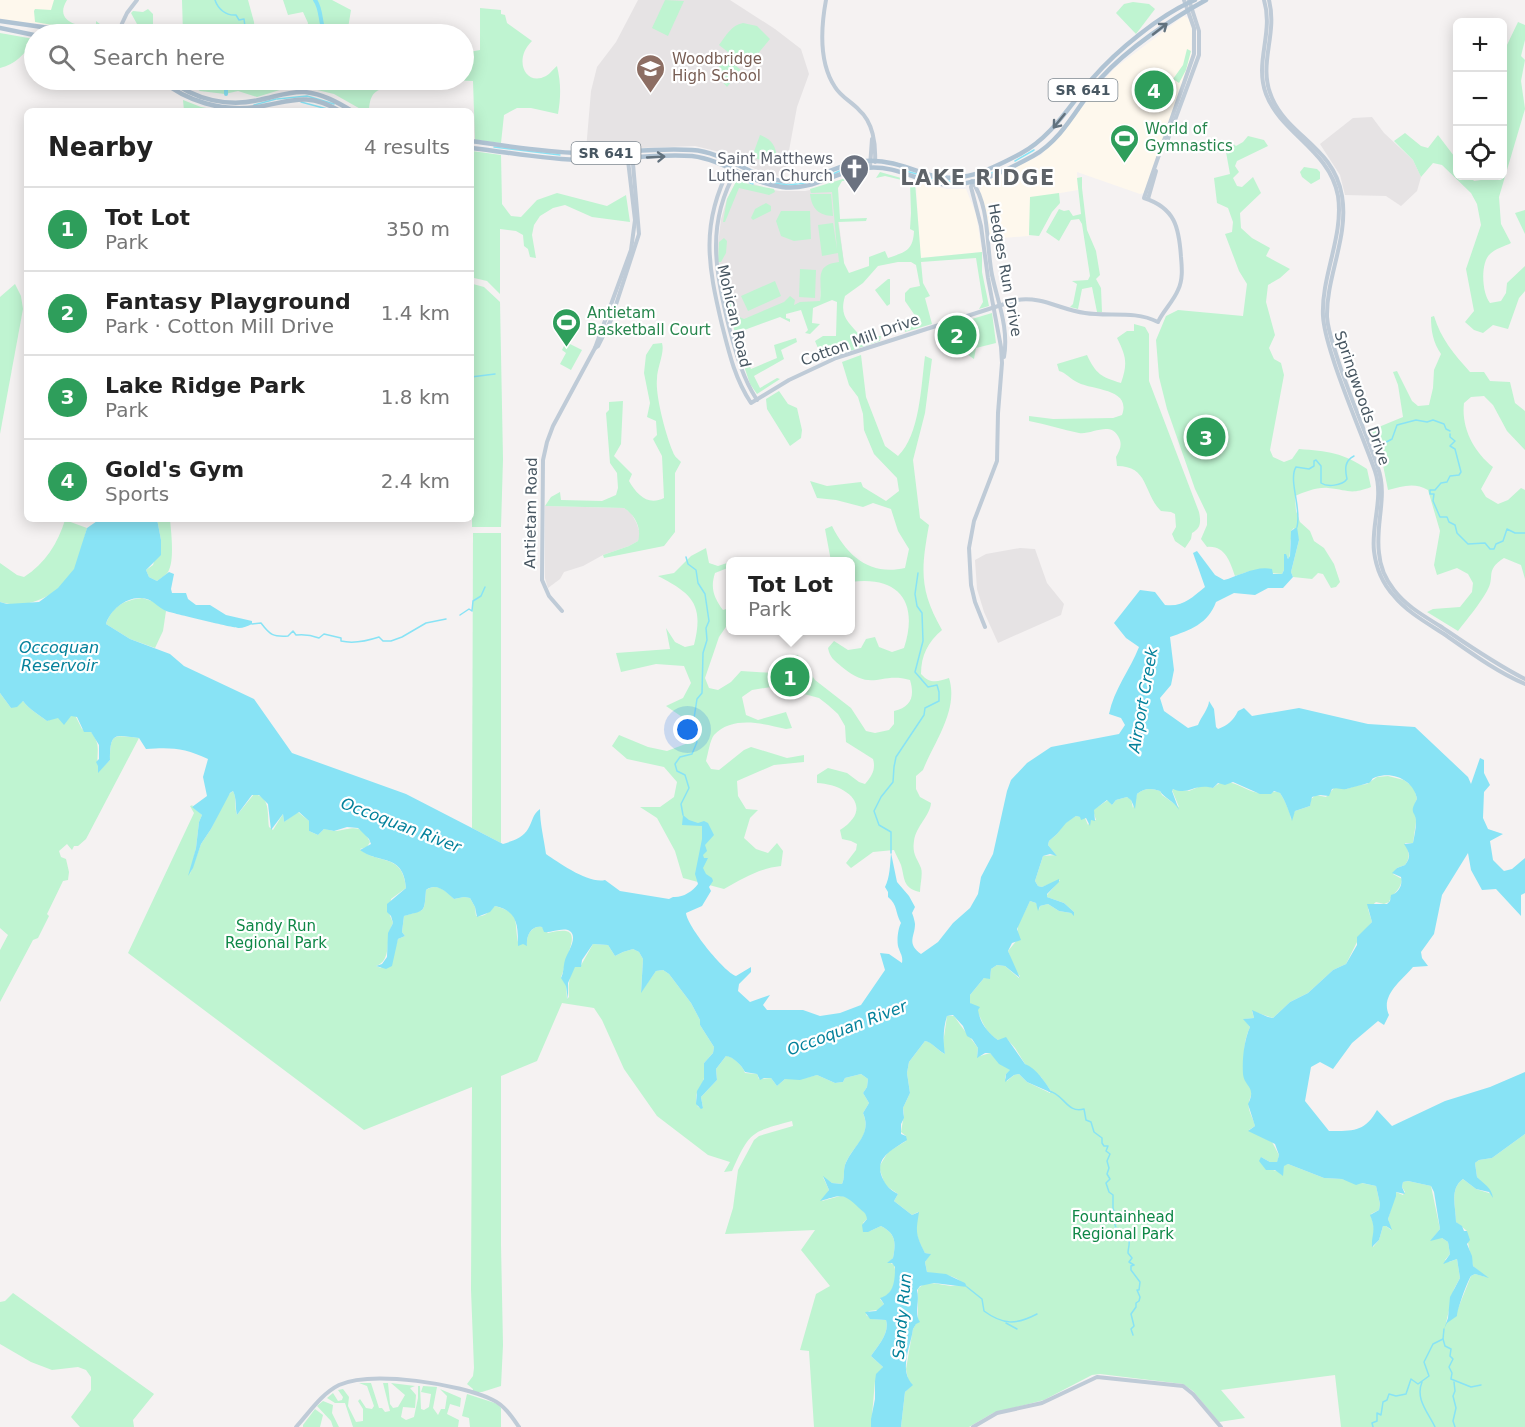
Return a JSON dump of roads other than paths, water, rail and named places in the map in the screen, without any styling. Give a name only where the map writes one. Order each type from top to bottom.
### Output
[{"type":"main road","name":"SR 641","points":[[474,141],[569,153],[693,150],[714,154],[764,176],[791,181],[810,179],[853,163],[873,161],[901,165],[942,178],[971,176],[1010,159],[1038,143],[1056,125],[1109,61],[1168,15],[1189,3],[1206,0]]},
{"type":"main road","name":"SR 641","points":[[474,148],[573,160],[692,156],[708,159],[766,184],[793,188],[813,185],[854,170],[873,167],[895,170],[936,183],[953,185],[973,183],[1043,150],[1109,69],[1189,3]]},
{"type":"main road","points":[[0,21],[27,24]]},
{"type":"main road","points":[[0,28],[24,33]]},
{"type":"main road","points":[[175,90],[184,96],[209,104],[248,108],[286,100],[304,99],[320,102],[333,108]]},
{"type":"main road","points":[[185,90],[206,99],[246,102],[283,93],[305,92],[328,98],[346,108]]},
{"type":"main road","points":[[1038,143],[1043,150]]},
{"type":"street","points":[[122,24],[137,0]]},
{"type":"street","points":[[826,0],[822,40],[831,78],[840,93],[866,117],[873,138],[873,167]]},
{"type":"street","name":"Springwoods Drive","points":[[1267,0],[1272,26],[1266,68],[1271,94],[1284,116],[1328,162],[1335,174],[1341,194],[1343,218],[1328,301],[1328,327],[1347,390],[1381,479],[1383,498],[1378,543],[1383,570],[1394,590],[1411,607],[1489,660],[1525,679]]},
{"type":"street","name":"Springwoods Drive","points":[[1267,0],[1268,30],[1262,64],[1266,93],[1279,116],[1324,163],[1334,181],[1337,193],[1338,222],[1324,305],[1324,326],[1343,391],[1376,477],[1378,496],[1374,546],[1379,571],[1390,592],[1404,606],[1495,669],[1525,684]]},
{"type":"street","name":"Cotton Mill Drive","points":[[751,403],[801,374],[836,358],[1017,300],[1032,299],[1083,313],[1134,315],[1158,322],[1180,285],[1180,238],[1175,222],[1169,213],[1159,204],[1146,198],[1193,61],[1195,34],[1189,3]]},
{"type":"street","name":"Antietam Road","points":[[562,611],[549,596],[542,580],[543,460],[553,426],[595,348],[609,315],[632,244],[635,217],[629,152]]},
{"type":"street","name":"Mohican Road","points":[[734,162],[723,183],[713,213],[709,238],[709,263],[733,367],[739,384],[751,403]]},
{"type":"street","name":"Mohican Road","points":[[740,165],[726,191],[715,252],[718,280],[738,362],[756,400]]},
{"type":"street","name":"Hedges Run Drive","points":[[971,176],[973,183],[977,186],[986,222],[1002,363]]},
{"type":"street","name":"Hedges Run Drive","points":[[985,627],[973,593],[969,548],[974,521],[997,460],[998,413],[1006,338],[992,285]]},
{"type":"street","points":[[973,1427],[997,1413],[1042,1402],[1100,1376],[1183,1386],[1193,1394],[1221,1427]]},
{"type":"street","points":[[296,1427],[331,1390],[349,1381],[368,1378],[437,1384],[481,1395],[499,1403],[519,1427]]},
{"type":"water","name":"Occoquan Reservoir","points":[[96,522],[158,522],[161,555],[146,570],[149,577],[157,581],[169,572],[174,574],[172,593],[186,593],[188,599],[196,605],[210,605],[226,615],[252,621],[252,624],[242,628],[226,626],[166,611],[145,598],[135,598],[119,605],[106,624],[130,639],[170,654],[184,666],[254,699],[292,753],[406,794],[503,844],[523,835],[540,809],[546,854],[574,872],[591,879],[605,880],[620,891],[669,899],[690,892],[698,884],[695,874],[702,839],[702,826],[682,825],[683,815],[698,823],[704,821],[708,823],[714,835],[705,845],[707,851],[703,855],[704,858],[708,858],[703,868],[713,881],[709,887],[711,891],[702,906],[686,913],[693,928],[715,958],[730,973],[736,976],[751,967],[751,972],[739,984],[738,991],[750,1002],[770,995],[763,1005],[767,1010],[803,1010],[820,1016],[840,1013],[861,1005],[885,970],[880,953],[889,954],[902,963],[898,946],[901,923],[885,887],[889,875],[891,853],[897,882],[915,907],[912,913],[915,924],[912,940],[916,950],[921,954],[938,942],[953,923],[970,908],[978,894],[981,877],[993,854],[1011,780],[1027,763],[1051,747],[1119,734],[1125,725],[1121,718],[1109,714],[1111,705],[1139,647],[1126,638],[1114,623],[1140,590],[1155,592],[1165,605],[1177,605],[1191,598],[1205,587],[1193,553],[1197,551],[1215,575],[1224,580],[1260,568],[1272,569],[1273,574],[1282,574],[1284,554],[1288,559],[1290,556],[1291,531],[1297,527],[1299,540],[1291,572],[1293,577],[1283,588],[1268,588],[1255,595],[1234,593],[1216,602],[1213,610],[1198,625],[1170,637],[1174,670],[1171,685],[1160,698],[1164,711],[1188,728],[1198,725],[1209,701],[1214,709],[1218,729],[1230,722],[1238,711],[1244,708],[1252,716],[1299,708],[1368,724],[1415,727],[1468,777],[1471,784],[1480,758],[1484,760],[1484,773],[1490,785],[1484,792],[1483,818],[1488,829],[1503,834],[1490,841],[1493,860],[1504,871],[1512,869],[1525,858],[1525,893],[1521,895],[1521,916],[1496,889],[1482,890],[1471,870],[1468,853],[1442,895],[1434,934],[1421,952],[1428,966],[1413,967],[1393,989],[1387,1001],[1389,1015],[1384,1025],[1378,1021],[1352,1043],[1333,1069],[1320,1062],[1311,1067],[1305,1101],[1329,1131],[1358,1129],[1368,1123],[1377,1110],[1392,1126],[1445,1101],[1490,1087],[1525,1072],[1525,1134],[1492,1158],[1475,1163],[1477,1177],[1489,1189],[1493,1198],[1489,1192],[1476,1189],[1463,1179],[1455,1193],[1456,1222],[1462,1226],[1464,1231],[1467,1231],[1470,1240],[1467,1244],[1473,1266],[1489,1278],[1475,1274],[1471,1276],[1462,1296],[1457,1316],[1447,1323],[1444,1329],[1448,1318],[1450,1297],[1460,1278],[1457,1259],[1443,1264],[1450,1254],[1448,1242],[1442,1238],[1430,1241],[1440,1229],[1431,1186],[1403,1182],[1402,1187],[1405,1194],[1396,1192],[1388,1219],[1392,1230],[1383,1226],[1379,1240],[1372,1247],[1373,1229],[1370,1215],[1379,1210],[1380,1204],[1376,1186],[1362,1183],[1356,1185],[1342,1179],[1324,1178],[1288,1164],[1284,1166],[1283,1176],[1275,1170],[1266,1170],[1259,1161],[1261,1157],[1270,1162],[1277,1162],[1279,1155],[1275,1144],[1248,1131],[1255,1126],[1248,1104],[1251,1090],[1243,1074],[1244,1050],[1250,1027],[1243,1019],[1254,1018],[1252,1010],[1273,1018],[1290,1002],[1308,993],[1333,970],[1346,964],[1357,945],[1357,937],[1372,922],[1367,904],[1387,904],[1391,895],[1396,893],[1401,886],[1401,877],[1392,873],[1405,865],[1409,857],[1404,844],[1413,843],[1416,818],[1413,810],[1417,799],[1412,787],[1402,779],[1383,775],[1373,778],[1369,783],[1344,789],[1332,789],[1329,796],[1312,797],[1310,806],[1295,811],[1292,821],[1280,793],[1274,791],[1271,794],[1260,794],[1233,782],[1225,785],[1218,783],[1213,788],[1201,787],[1183,791],[1173,789],[1179,810],[1160,791],[1145,790],[1137,794],[1135,809],[1127,797],[1116,800],[1112,805],[1107,800],[1094,810],[1095,821],[1091,820],[1090,826],[1086,818],[1081,820],[1076,816],[1049,841],[1048,845],[1057,856],[1050,854],[1043,856],[1035,881],[1038,886],[1042,887],[1059,879],[1047,897],[1064,903],[1074,912],[1074,916],[1048,904],[1040,906],[1038,911],[1036,903],[1030,901],[1017,929],[1021,940],[1012,943],[1008,951],[1020,978],[1005,966],[997,965],[991,969],[990,979],[984,978],[970,995],[970,1003],[980,1007],[979,1015],[988,1031],[998,1040],[1006,1037],[1025,1064],[1037,1072],[1052,1093],[1027,1082],[1019,1074],[1005,1082],[1006,1074],[1010,1070],[999,1064],[990,1053],[977,1058],[978,1048],[953,1015],[947,1016],[944,1035],[945,1054],[925,1041],[909,1062],[907,1073],[910,1093],[903,1108],[904,1118],[901,1124],[901,1134],[906,1136],[907,1140],[887,1154],[880,1170],[888,1187],[898,1194],[894,1201],[912,1215],[919,1212],[918,1237],[925,1253],[931,1254],[925,1262],[927,1272],[946,1274],[965,1283],[967,1287],[934,1283],[920,1286],[917,1290],[917,1315],[920,1322],[913,1329],[906,1365],[906,1372],[913,1385],[905,1392],[901,1427],[871,1427],[876,1374],[883,1367],[871,1356],[883,1339],[887,1325],[886,1320],[870,1319],[865,1312],[876,1311],[884,1304],[880,1298],[885,1296],[893,1286],[895,1267],[892,1263],[887,1263],[893,1258],[894,1239],[890,1232],[881,1226],[863,1232],[862,1225],[867,1219],[866,1215],[845,1197],[837,1196],[820,1201],[829,1190],[823,1176],[832,1183],[842,1184],[848,1158],[864,1134],[863,1113],[869,1103],[863,1093],[868,1079],[861,1074],[835,1083],[817,1075],[800,1080],[785,1079],[777,1086],[771,1078],[760,1080],[757,1074],[745,1072],[737,1062],[726,1056],[716,1069],[717,1080],[701,1097],[703,1108],[701,1109],[696,1104],[697,1091],[704,1079],[704,1063],[713,1053],[714,1047],[700,1025],[700,1020],[691,1003],[669,974],[663,970],[656,971],[641,993],[643,959],[639,952],[633,949],[615,956],[608,945],[593,944],[582,960],[581,967],[575,967],[568,983],[568,1000],[566,986],[561,978],[573,940],[571,932],[559,930],[544,932],[542,927],[538,927],[530,932],[527,946],[523,944],[518,946],[515,920],[503,908],[495,906],[490,912],[477,917],[470,898],[454,899],[438,887],[426,890],[424,907],[420,911],[404,916],[402,932],[405,936],[398,939],[392,966],[386,969],[376,966],[382,964],[387,957],[388,933],[393,923],[387,912],[387,904],[406,888],[400,869],[389,861],[360,850],[371,844],[358,828],[347,827],[334,831],[324,829],[318,835],[309,831],[309,821],[299,812],[284,822],[283,814],[271,830],[268,804],[259,795],[252,795],[237,815],[233,791],[230,793],[201,844],[188,876],[202,815],[192,807],[207,796],[203,777],[208,759],[178,749],[146,749],[139,738],[119,736],[111,744],[110,760],[98,773],[96,762],[99,759],[99,745],[91,732],[84,732],[77,717],[71,716],[64,725],[58,718],[47,721],[23,701],[17,707],[11,708],[0,693],[0,602],[7,604],[39,602],[58,588],[74,569],[87,528]]},
{"type":"waterway","points":[[215,0],[223,11],[236,15],[239,20],[244,19],[245,24]]},
{"type":"waterway","points":[[315,0],[322,24]]},
{"type":"waterway","points":[[277,99],[307,96],[334,104]]},
{"type":"waterway","points":[[254,105],[276,99]]},
{"type":"waterway","points":[[301,102],[324,108]]},
{"type":"waterway","points":[[494,147],[560,155]]},
{"type":"waterway","points":[[1015,161],[1034,150]]},
{"type":"waterway","points":[[575,157],[623,155]]},
{"type":"waterway","points":[[822,179],[846,168],[864,164]]},
{"type":"waterway","points":[[990,174],[999,169]]},
{"type":"waterway","points":[[906,171],[938,180],[959,182]]},
{"type":"waterway","points":[[742,179],[753,184]]},
{"type":"waterway","points":[[769,182],[788,185],[806,183]]},
{"type":"waterway","points":[[474,377],[495,374]]},
{"type":"waterway","name":"Airport Creek","points":[[1379,446],[1392,439],[1397,425],[1416,420],[1427,422],[1433,420],[1444,424],[1450,431]]},
{"type":"waterway","name":"Airport Creek","points":[[1450,434],[1455,441],[1450,446],[1455,449],[1461,472],[1459,475],[1450,476],[1447,482],[1441,483],[1435,490],[1430,490],[1430,494],[1434,494],[1433,501],[1440,517],[1447,517],[1449,522],[1455,525],[1457,533],[1468,544],[1485,543],[1490,549],[1494,549],[1496,544],[1503,541],[1507,529],[1515,533],[1525,533]]},
{"type":"waterway","name":"Airport Creek","points":[[1297,527],[1298,512],[1293,479],[1296,467],[1309,469],[1314,466],[1316,460],[1321,466],[1321,483],[1334,485],[1347,479],[1347,463],[1354,456]]},
{"type":"waterway","points":[[683,815],[681,804],[689,788],[685,775],[677,771],[675,764],[680,757],[692,754],[697,742],[692,731],[697,699],[702,693],[703,653],[709,621],[705,594],[698,583],[696,570],[688,564],[686,557]]},
{"type":"waterway","points":[[891,853],[891,832],[879,825],[874,811],[881,797],[893,782],[896,757],[924,715],[925,708],[939,701],[937,685],[928,687],[915,672],[923,641],[922,613],[917,606],[915,594],[918,573]]},
{"type":"waterway","points":[[460,615],[469,609],[472,611],[473,601],[481,596],[485,587]]},
{"type":"waterway","points":[[252,624],[261,623],[275,635],[288,636],[293,631],[296,635],[319,638],[324,634],[341,638],[341,641],[356,642],[379,637],[383,641],[391,641],[426,623],[446,619]]},
{"type":"waterway","points":[[1049,1091],[1073,1109],[1084,1109],[1086,1120],[1091,1122],[1094,1132],[1102,1138],[1104,1146],[1108,1146],[1106,1151],[1110,1154],[1107,1161],[1109,1168],[1107,1174],[1110,1179],[1106,1183],[1109,1192],[1113,1195],[1116,1218],[1114,1222],[1119,1236],[1123,1233],[1128,1238],[1128,1253],[1132,1258],[1129,1262],[1134,1265],[1131,1266],[1131,1270],[1140,1282],[1139,1290],[1137,1290],[1139,1301],[1131,1314],[1134,1326],[1131,1329],[1133,1335]]},
{"type":"waterway","points":[[967,1287],[982,1299],[984,1311],[997,1319],[1016,1322],[1037,1314]]},
{"type":"waterway","points":[[1006,1323],[1017,1329]]},
{"type":"waterway","points":[[1373,1427],[1372,1423],[1377,1421],[1377,1413],[1381,1415],[1383,1402],[1387,1400],[1389,1394],[1396,1396],[1406,1394],[1411,1379],[1418,1384],[1429,1376],[1424,1362],[1433,1344],[1443,1339],[1444,1329]]},
{"type":"waterway","points":[[1443,1339],[1445,1346],[1451,1349],[1450,1356],[1453,1359],[1449,1367],[1452,1373],[1451,1379],[1471,1387],[1481,1385]]},
{"type":"waterway","points":[[1422,1382],[1421,1400],[1435,1427]]},
{"type":"waterway","points":[[1454,1382],[1453,1396],[1456,1408],[1453,1421],[1455,1427]]},
{"type":"place","name":"Gold's Gym","points":[[1154,90]]},
{"type":"place","name":"Woodbridge High School","points":[[651,94]]},
{"type":"place","name":"World of Gymnastics","points":[[1124,164]]},
{"type":"place","name":"Saint Matthews Lutheran Church","points":[[854,194]]},
{"type":"place","name":"Fantasy Playground","points":[[957,335]]},
{"type":"place","name":"Antietam Basketball Court","points":[[566,348]]},
{"type":"place","name":"Lake Ridge Park","points":[[1206,437]]},
{"type":"place","name":"Tot Lot","points":[[790,677]]},
{"type":"district","name":"LAKE RIDGE","points":[[978,178]]},
{"type":"water label","name":"Occoquan River","points":[[401,825]]},
{"type":"water label","name":"Occoquan River","points":[[847,1028]]},
{"type":"water label","name":"Sandy Run","points":[[902,1316]]},
{"type":"park label","name":"Sandy Run Regional Park","points":[[276,934]]},
{"type":"park label","name":"Fountainhead Regional Park","points":[[1123,1226]]}]
